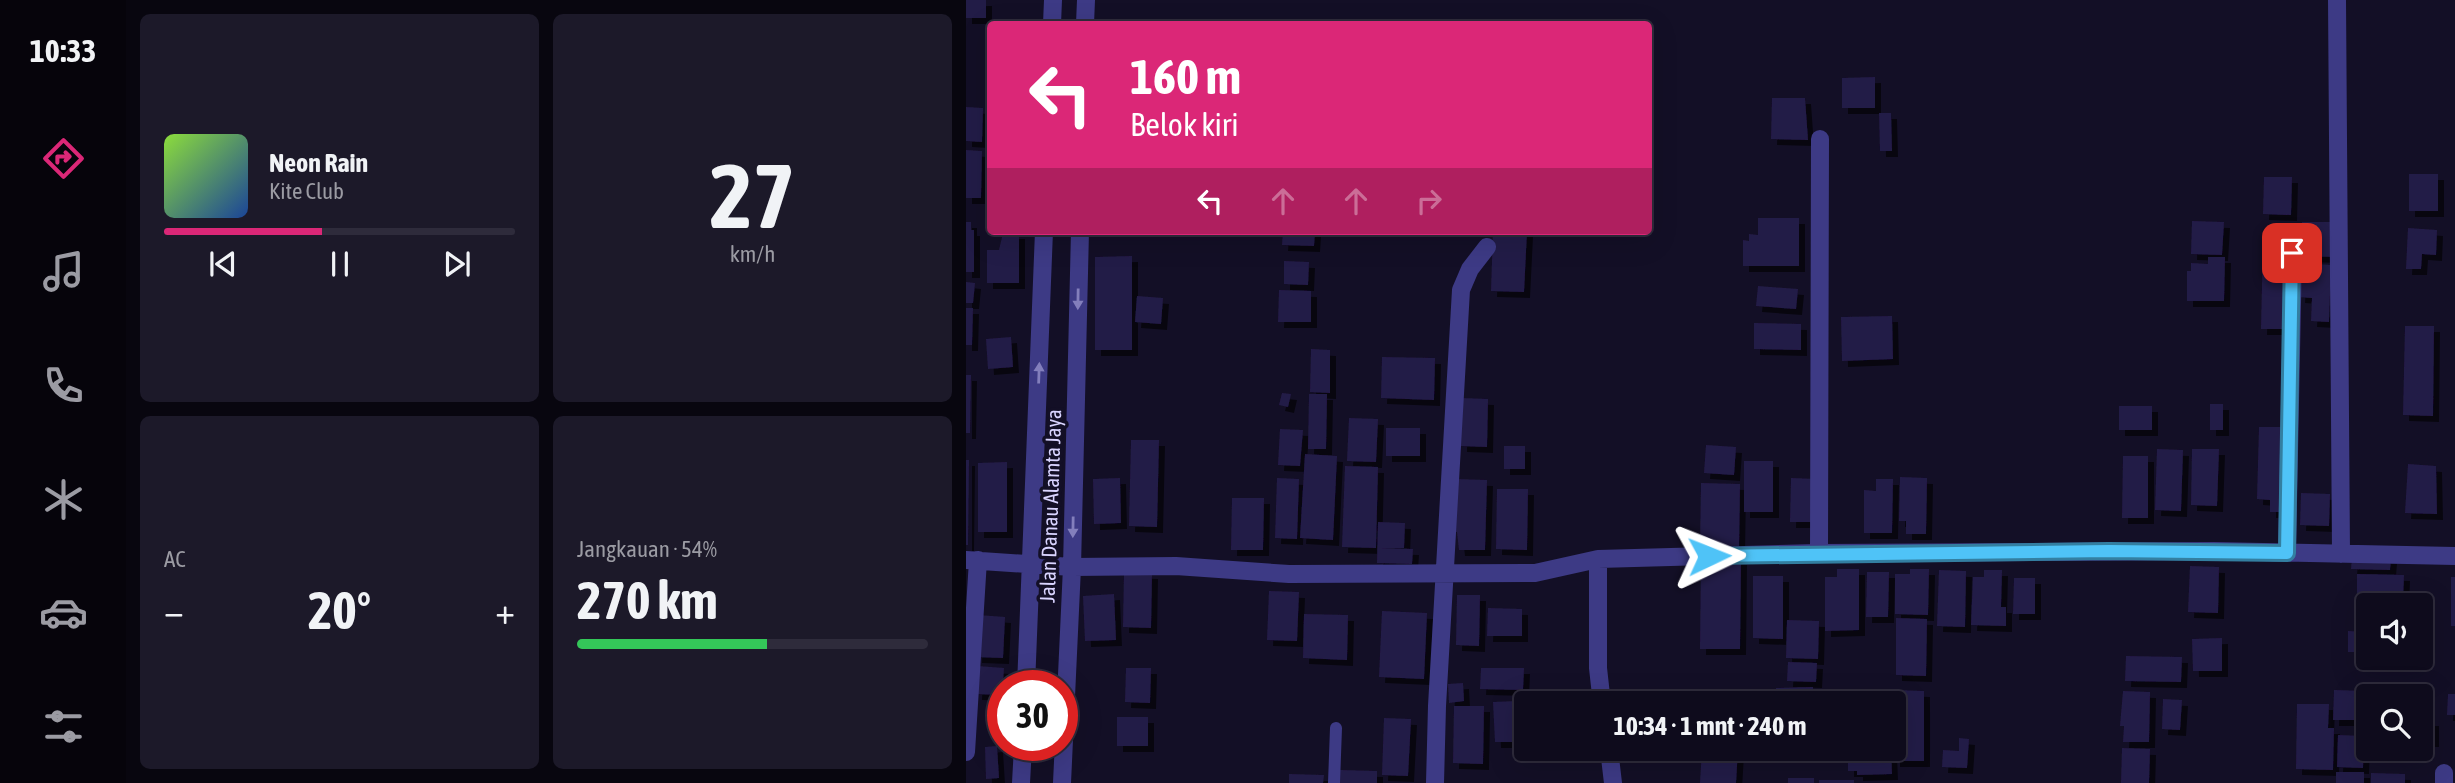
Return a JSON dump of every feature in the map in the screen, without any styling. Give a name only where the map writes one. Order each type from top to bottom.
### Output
[{"type":"street","points":[[1052,21],[1053,0]]},
{"type":"street","points":[[1085,21],[1086,0]]},
{"type":"street","points":[[2337,0],[2341,554]]},
{"type":"street","points":[[1819,553],[1820,139]]},
{"type":"street","points":[[1027,670],[1044,235]]},
{"type":"street","name":"Jalan Danau Alamta Jaya","points":[[1062,783],[1072,567],[1080,235]]},
{"type":"street","points":[[1435,783],[1461,290],[1470,269],[1486,247]]},
{"type":"street","points":[[2287,553],[2292,253]]},
{"type":"street","points":[[966,752],[972,560],[1032,562],[1072,567],[1175,566],[1289,574],[1535,573],[1598,559],[1819,553],[2287,553],[2455,556]]},
{"type":"street","points":[[1598,559],[1598,668],[1601,691]]},
{"type":"street","points":[[1021,783],[1022,761]]},
{"type":"street","points":[[1610,761],[1613,783]]},
{"type":"lane","points":[[1334,783],[1336,728]]},
{"type":"building","points":[[966,0],[986,0],[986,18],[966,18]]},
{"type":"building","points":[[1007,19],[1026,19],[1026,21]]},
{"type":"building","points":[[1875,77],[1875,108],[1842,108],[1842,78]]},
{"type":"building","points":[[1772,98],[1805,98],[1808,140],[1771,139]]},
{"type":"building","points":[[966,107],[983,108],[982,142],[966,141]]},
{"type":"building","points":[[1879,113],[1891,113],[1892,151],[1880,151]]},
{"type":"building","points":[[966,150],[982,151],[981,198],[966,198]]},
{"type":"building","points":[[2409,174],[2438,174],[2438,211],[2409,211]]},
{"type":"building","points":[[2264,177],[2292,177],[2291,215],[2263,214]]},
{"type":"building","points":[[1758,218],[1799,218],[1799,266],[1743,266],[1743,240],[1749,241],[1749,234],[1758,235]]},
{"type":"building","points":[[2192,221],[2224,222],[2222,255],[2191,254]]},
{"type":"building","points":[[966,222],[971,222],[971,230],[974,230],[974,272],[966,272]]},
{"type":"building","points":[[2302,222],[2335,222],[2335,257],[2302,256]]},
{"type":"building","points":[[2408,228],[2437,230],[2436,255],[2422,254],[2421,269],[2406,269]]},
{"type":"building","points":[[1003,235],[1019,235],[1019,283],[987,283],[987,250],[999,250]]},
{"type":"building","points":[[1283,235],[1315,235],[1314,246],[1282,245]]},
{"type":"building","points":[[1493,235],[1527,235],[1524,292],[1491,291]]},
{"type":"building","points":[[2263,241],[2290,242],[2288,329],[2261,329]]},
{"type":"building","points":[[1132,256],[1132,350],[1095,350],[1095,257]]},
{"type":"building","points":[[2208,257],[2225,257],[2224,301],[2187,301],[2187,271],[2191,271],[2191,263],[2208,264]]},
{"type":"building","points":[[1284,261],[1309,262],[1308,285],[1284,284]]},
{"type":"building","points":[[2301,263],[2331,265],[2329,322],[2311,321],[2312,298],[2299,297]]},
{"type":"building","points":[[966,282],[975,283],[973,303],[966,303]]},
{"type":"building","points":[[1758,286],[1798,289],[1796,309],[1756,306]]},
{"type":"building","points":[[1279,290],[1311,291],[1311,322],[1278,322]]},
{"type":"building","points":[[1137,296],[1163,298],[1161,324],[1135,322]]},
{"type":"building","points":[[966,308],[973,308],[972,345],[966,345]]},
{"type":"building","points":[[1892,316],[1893,359],[1842,361],[1841,317]]},
{"type":"building","points":[[1754,323],[1801,324],[1801,350],[1754,349]]},
{"type":"building","points":[[2405,326],[2434,326],[2433,416],[2403,415]]},
{"type":"building","points":[[1011,337],[1013,367],[988,369],[986,339]]},
{"type":"building","points":[[1311,349],[1330,350],[1330,393],[1310,392]]},
{"type":"building","points":[[1382,357],[1435,358],[1434,400],[1381,398]]},
{"type":"building","points":[[966,375],[971,375],[970,433],[966,433]]},
{"type":"building","points":[[1282,393],[1291,394],[1288,407],[1279,405]]},
{"type":"building","points":[[1309,394],[1327,394],[1326,449],[1308,449]]},
{"type":"building","points":[[1461,398],[1488,399],[1487,447],[1461,446]]},
{"type":"building","points":[[2210,404],[2223,404],[2223,430],[2210,430]]},
{"type":"building","points":[[2119,406],[2152,406],[2152,430],[2119,430]]},
{"type":"building","points":[[1349,418],[1378,419],[1376,462],[1347,461]]},
{"type":"building","points":[[2259,427],[2287,427],[2286,512],[2270,512],[2270,500],[2257,499]]},
{"type":"building","points":[[1386,428],[1420,428],[1420,456],[1386,456]]},
{"type":"building","points":[[1280,429],[1303,430],[1300,466],[1278,465]]},
{"type":"building","points":[[1131,440],[1159,440],[1157,527],[1129,526]]},
{"type":"building","points":[[1706,445],[1736,447],[1734,475],[1704,473]]},
{"type":"building","points":[[1504,446],[1525,446],[1525,469],[1504,469]]},
{"type":"building","points":[[2157,449],[2183,450],[2181,511],[2155,510]]},
{"type":"building","points":[[2192,449],[2219,449],[2217,506],[2191,505]]},
{"type":"building","points":[[1305,454],[1337,456],[1333,540],[1300,538]]},
{"type":"building","points":[[2123,456],[2148,456],[2148,518],[2122,518]]},
{"type":"building","points":[[966,460],[969,460],[968,545],[966,545]]},
{"type":"building","points":[[1744,461],[1773,461],[1773,512],[1744,512]]},
{"type":"building","points":[[1007,462],[1007,532],[978,532],[978,463]]},
{"type":"building","points":[[2408,464],[2436,466],[2437,514],[2405,513]]},
{"type":"building","points":[[1345,466],[1378,467],[1376,548],[1342,547]]},
{"type":"building","points":[[1900,477],[1927,478],[1926,534],[1906,534],[1906,521],[1899,521]]},
{"type":"building","points":[[1120,478],[1121,523],[1094,524],[1093,479]]},
{"type":"building","points":[[1277,478],[1299,479],[1297,539],[1275,538]]},
{"type":"building","points":[[1791,478],[1816,479],[1815,522],[1790,522]]},
{"type":"building","points":[[1454,479],[1487,480],[1485,550],[1459,550],[1457,532],[1453,532]]},
{"type":"building","points":[[1876,479],[1893,479],[1892,533],[1864,533],[1864,490],[1876,491]]},
{"type":"building","points":[[1701,483],[1740,484],[1739,549],[1700,549]]},
{"type":"building","points":[[1497,489],[1528,489],[1527,550],[1496,549]]},
{"type":"building","points":[[2301,493],[2330,494],[2329,526],[2300,525]]},
{"type":"building","points":[[1232,498],[1264,498],[1263,550],[1231,550]]},
{"type":"building","points":[[1378,522],[1405,523],[1404,548],[1380,548],[1413,549],[1412,564],[1377,563]]},
{"type":"building","points":[[2352,557],[2391,558],[2390,570],[2351,569]]},
{"type":"building","points":[[1701,559],[1741,559],[1740,649],[1700,649]]},
{"type":"building","points":[[2190,566],[2219,567],[2218,613],[2188,612]]},
{"type":"building","points":[[1837,569],[1859,569],[1859,630],[1825,631],[1825,577],[1837,577]]},
{"type":"building","points":[[1910,569],[1929,569],[1928,615],[1895,614],[1895,574],[1910,574]]},
{"type":"building","points":[[1939,570],[1966,571],[1965,627],[1937,626]]},
{"type":"building","points":[[1984,570],[2002,570],[2001,607],[2006,607],[2006,626],[1971,625],[1973,577],[1984,577]]},
{"type":"building","points":[[1124,572],[1152,573],[1151,628],[1123,627]]},
{"type":"building","points":[[1867,572],[1889,572],[1888,617],[1866,617]]},
{"type":"building","points":[[2357,574],[2404,575],[2403,593],[2357,593]]},
{"type":"building","points":[[1753,576],[1783,576],[1783,639],[1753,638]]},
{"type":"building","points":[[2451,577],[2455,577],[2455,626],[2451,626]]},
{"type":"building","points":[[2014,578],[2035,578],[2035,614],[2013,614]]},
{"type":"building","points":[[1269,591],[1299,592],[1297,641],[1267,640]]},
{"type":"building","points":[[1114,594],[1116,640],[1085,641],[1083,596]]},
{"type":"building","points":[[1457,595],[1480,595],[1479,646],[1456,645]]},
{"type":"building","points":[[1488,608],[1522,609],[1522,636],[1487,636]]},
{"type":"building","points":[[1382,611],[1427,613],[1424,679],[1379,677]]},
{"type":"building","points":[[1304,614],[1348,615],[1347,660],[1303,658]]},
{"type":"building","points":[[978,615],[1005,617],[1003,658],[976,657]]},
{"type":"building","points":[[1896,618],[1927,619],[1926,676],[1896,675]]},
{"type":"building","points":[[1787,620],[1819,621],[1818,659],[1786,658]]},
{"type":"building","points":[[2348,631],[2356,631],[2356,652],[2348,652]]},
{"type":"building","points":[[2222,638],[2222,671],[2193,671],[2192,639]]},
{"type":"building","points":[[2126,656],[2182,657],[2181,682],[2125,681]]},
{"type":"building","points":[[1788,662],[1817,663],[1816,682],[1787,681]]},
{"type":"building","points":[[977,666],[1004,668],[987,670],[987,694],[976,694]]},
{"type":"building","points":[[1126,668],[1151,668],[1150,703],[1125,702]]},
{"type":"building","points":[[1481,668],[1524,668],[1523,690],[1480,689]]},
{"type":"building","points":[[1463,683],[1464,701],[1449,703],[1448,684]]},
{"type":"building","points":[[1813,687],[1813,691],[1776,691],[1776,688]]},
{"type":"building","points":[[1894,690],[1924,691],[1924,761],[1906,761],[1906,691]]},
{"type":"building","points":[[2334,690],[2356,691],[2356,720],[2333,720]]},
{"type":"building","points":[[2123,691],[2150,692],[2149,742],[2123,742],[2124,726],[2120,726]]},
{"type":"building","points":[[2448,694],[2455,694],[2455,715],[2447,715]]},
{"type":"building","points":[[2163,699],[2182,700],[2180,730],[2162,729]]},
{"type":"building","points":[[1514,701],[1514,742],[1495,742],[1493,702]]},
{"type":"building","points":[[2297,704],[2329,704],[2328,728],[2334,728],[2333,770],[2296,769]]},
{"type":"building","points":[[1454,706],[1484,706],[1483,764],[1453,763]]},
{"type":"building","points":[[1117,717],[1148,717],[1148,746],[1117,746]]},
{"type":"building","points":[[1384,718],[1411,719],[1408,776],[1382,775]]},
{"type":"building","points":[[2338,735],[2356,736],[2356,761],[2363,761],[2363,768],[2337,767]]},
{"type":"building","points":[[1959,738],[1969,739],[1967,768],[1942,767],[1943,750],[1959,751]]},
{"type":"building","points":[[985,747],[987,761],[998,761],[999,778],[986,779]]},
{"type":"building","points":[[2122,748],[2150,749],[2149,783],[2121,783]]},
{"type":"building","points":[[1701,761],[1737,761],[1736,783],[1700,783]]},
{"type":"building","points":[[1848,761],[1891,761],[1892,774],[1857,775],[1857,771],[1848,771]]},
{"type":"building","points":[[1340,770],[1377,771],[1377,783],[1340,783]]},
{"type":"building","points":[[2336,772],[2364,772],[2364,783],[2336,783]]},
{"type":"building","points":[[2371,773],[2405,774],[2405,783],[2371,783]]},
{"type":"building","points":[[1289,774],[1324,775],[1323,783],[1289,783]]},
{"type":"building","points":[[1788,778],[1814,778],[1814,783],[1788,783]]},
{"type":"building","points":[[1819,780],[1854,780],[1854,783],[1819,783]]},
{"type":"route","points":[[1709,556],[2109,551],[2287,553],[2292,253]]}]
